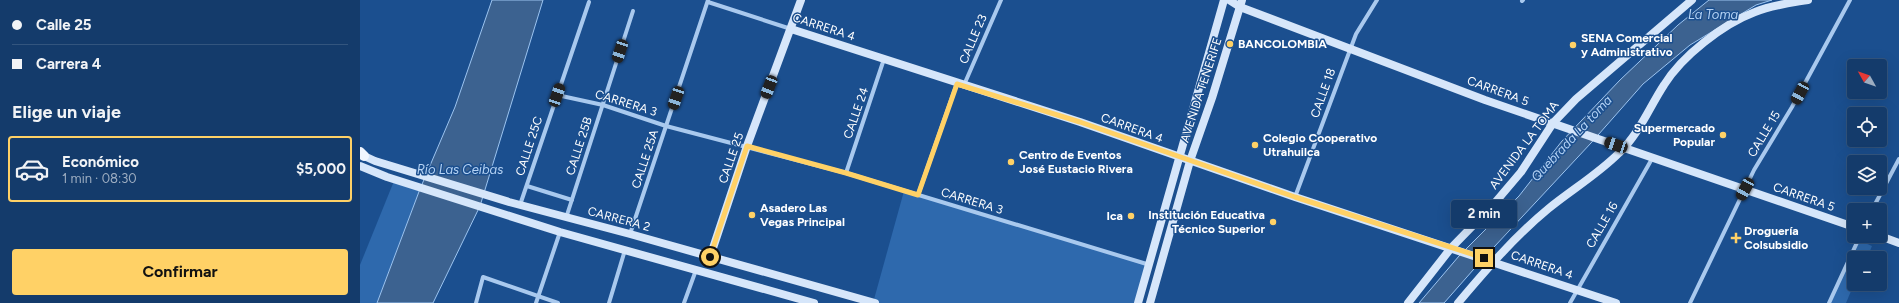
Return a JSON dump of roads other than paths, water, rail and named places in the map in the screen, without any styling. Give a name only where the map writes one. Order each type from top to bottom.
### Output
[{"type":"main road","name":"CALLE 25","points":[[710,257],[747,146],[801,0]]},
{"type":"main road","name":"AVENIDA TENERIFE","points":[[1138,302],[1150,265],[1224,0]]},
{"type":"main road","name":"CARRERA 5","points":[[1229,0],[1485,100],[1847,225]]},
{"type":"main road","name":"AVENIDA LA TOMA","points":[[1408,303],[1451,248],[1493,205],[1521,172],[1553,123],[1576,99],[1692,0]]},
{"type":"main road","points":[[1458,303],[1494,261],[1522,232],[1560,199],[1588,180],[1625,148],[1638,130],[1665,83],[1680,65],[1701,45],[1724,28],[1753,12],[1773,6],[1808,0]]},
{"type":"main road","name":"AVENIDA TENERIFE","points":[[1150,303],[1190,161],[1212,98],[1241,4]]},
{"type":"main road","name":"CARRERA 4","points":[[791,29],[1080,122],[1295,197],[1462,252],[1494,261],[1616,303]]},
{"type":"main road","name":"CARRERA 2","points":[[361,154],[375,161],[509,202],[630,234],[874,303]]},
{"type":"main road","points":[[360,167],[560,232],[696,270],[794,300],[814,303]]},
{"type":"main road","points":[[1887,239],[1899,243]]},
{"type":"street","name":"CALLE 23","points":[[918,195],[961,84],[1001,0]]},
{"type":"street","name":"CALLE 18","points":[[1295,197],[1350,48],[1356,34],[1377,0]]},
{"type":"street","name":"CALLE 15","points":[[1690,303],[1754,170],[1792,107],[1850,0]]},
{"type":"street","name":"CARRERA 4","points":[[708,1],[791,29]]},
{"type":"street","name":"CALLE 25A","points":[[630,234],[708,1]]},
{"type":"street","name":"CALLE 25C","points":[[520,205],[589,2]]},
{"type":"street","name":"CALLE 25B","points":[[566,218],[634,11]]},
{"type":"street","name":"CALLE 24","points":[[846,173],[884,59]]},
{"type":"street","name":"CARRERA 3","points":[[557,95],[603,106],[666,126],[846,173],[1150,265]]},
{"type":"street","name":"CALLE 16","points":[[1570,303],[1576,290],[1653,157]]},
{"type":"street","points":[[1876,203],[1899,158]]},
{"type":"street","points":[[526,186],[572,200]]},
{"type":"street","points":[[536,303],[560,232]]},
{"type":"street","points":[[1829,303],[1857,243]]},
{"type":"street","points":[[608,303],[625,250]]},
{"type":"street","points":[[684,303],[696,270]]},
{"type":"street","points":[[476,303],[483,277],[558,303]]},
{"type":"water","name":"Río Las Ceibas","points":[[492,0],[543,0],[480,206],[433,303],[377,303],[420,189],[455,107]]},
{"type":"water","name":"La Toma","points":[[1709,0],[1772,0],[1756,5],[1690,45],[1643,84],[1444,303],[1419,303],[1459,256],[1519,196],[1562,141],[1620,80],[1678,25]]},
{"type":"place","name":"BANCOLOMBIA","points":[[1230,44]]},
{"type":"place","name":"SENA Comercial y Administrativo","points":[[1573,45]]},
{"type":"place","name":"Supermercado Popular","points":[[1723,135]]},
{"type":"place","name":"Colegio Cooperativo Utrahuilca","points":[[1255,145]]},
{"type":"place","name":"Centro de Eventos José Eustacio Rivera","points":[[1011,162]]},
{"type":"place","name":"Asadero Las Vegas Principal","points":[[752,215]]},
{"type":"place","name":"Ica","points":[[1131,216]]},
{"type":"place","name":"Institución Educativa Técnico Superior","points":[[1273,222]]},
{"type":"place","name":"Droguería Colsubsidio","points":[[1736,238]]},
{"type":"water label","name":"Quebrada La toma","points":[[1571,138]]}]
